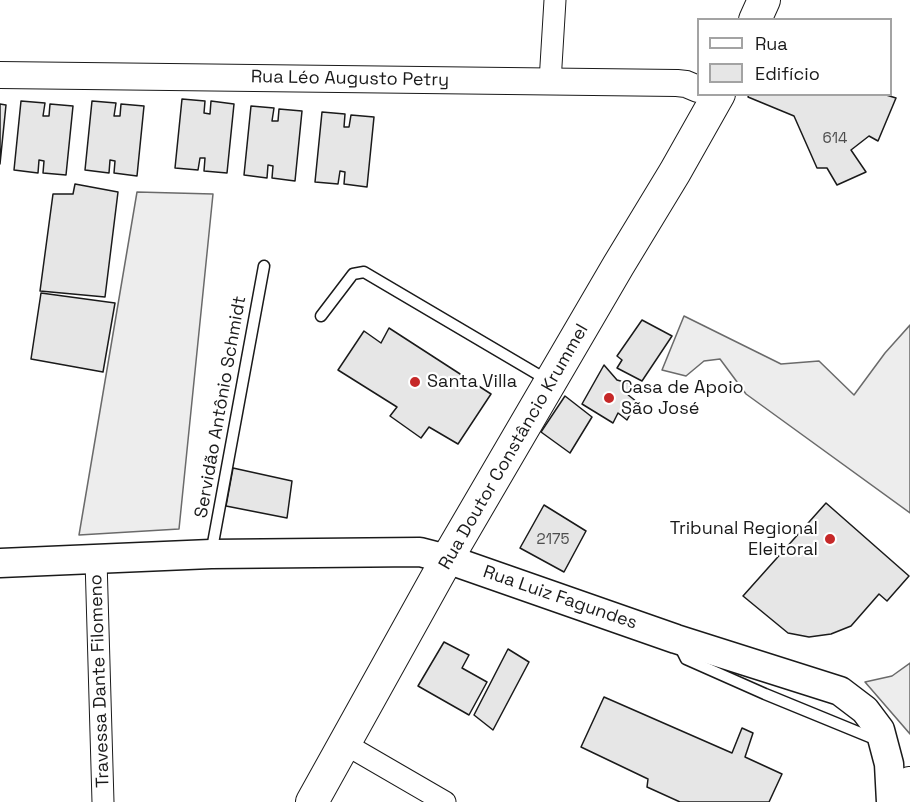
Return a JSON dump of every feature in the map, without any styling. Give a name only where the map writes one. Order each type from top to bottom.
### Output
[{"type":"main road","points":[[756,18],[764,0]]},
{"type":"main road","name":"Rua Doutor Constâncio Krummel","points":[[312,802],[447,560],[675,172],[711,96]]},
{"type":"main road","name":"Rua Luiz Fagundes","points":[[0,563],[211,554],[420,552],[676,639],[793,684],[840,691],[865,710],[880,730],[889,764],[893,802]]},
{"type":"main road","points":[[893,802],[910,783]]},
{"type":"street","points":[[550,82],[555,0]]},
{"type":"street","name":"Rua Léo Augusto Petry","points":[[0,75],[677,83],[697,88]]},
{"type":"street","name":"Travessa Dante Filomeno","points":[[96,560],[103,802]]},
{"type":"street","points":[[345,744],[445,802]]},
{"type":"lane","name":"Servidão Antônio Schmidt","points":[[211,554],[264,266]]},
{"type":"lane","points":[[321,316],[353,274],[364,272],[552,382]]},
{"type":"lane","points":[[676,639],[686,658],[774,698],[870,737]]},
{"type":"lane","points":[[774,698],[793,684]]},
{"type":"shaded area","points":[[137,192],[213,194],[179,529],[79,535]]},
{"type":"shaded area","points":[[684,316],[781,364],[819,361],[854,395],[885,353],[910,325],[910,513],[746,394],[720,359],[704,361],[686,376],[662,370]]},
{"type":"shaded area","points":[[910,663],[910,734],[865,682],[892,676]]},
{"type":"building","points":[[890,96],[896,98],[878,141],[869,136],[851,150],[866,172],[837,185],[827,168],[817,168],[794,116],[748,97]]},
{"type":"building","points":[[182,99],[205,101],[204,113],[210,114],[211,101],[234,104],[227,173],[204,171],[205,158],[200,158],[198,170],[175,168]]},
{"type":"building","points":[[21,101],[45,103],[43,116],[49,116],[50,104],[73,106],[66,175],[43,173],[44,161],[39,160],[38,173],[14,170]]},
{"type":"building","points":[[92,101],[116,103],[114,116],[120,116],[121,104],[144,106],[137,176],[114,173],[115,161],[110,160],[109,173],[85,170]]},
{"type":"building","points":[[0,104],[6,105],[0,164]]},
{"type":"building","points":[[251,106],[274,108],[272,121],[278,121],[279,109],[302,111],[295,181],[272,178],[273,166],[268,165],[267,178],[244,175]]},
{"type":"building","points":[[322,112],[345,114],[344,127],[349,127],[351,115],[374,117],[367,187],[344,184],[345,172],[340,171],[338,184],[315,182]]},
{"type":"building","points":[[75,184],[118,192],[105,297],[40,291],[53,194],[73,194]]},
{"type":"building","points":[[41,293],[115,303],[103,372],[31,359]]},
{"type":"building","points":[[642,320],[672,336],[642,381],[617,368],[622,360],[617,356]]},
{"type":"building","name":"Santa Villa","points":[[389,328],[491,394],[458,444],[429,427],[421,438],[390,416],[397,407],[338,370],[364,331],[381,343]]},
{"type":"building","name":"Casa de Apoio São José","points":[[604,365],[617,380],[631,384],[627,394],[637,402],[627,420],[618,413],[613,423],[582,404]]},
{"type":"building","points":[[565,396],[592,417],[570,453],[541,432]]},
{"type":"building","points":[[233,468],[292,481],[287,518],[226,506]]},
{"type":"building","name":"Tribunal Regional Eleitoral","points":[[826,503],[909,576],[887,601],[879,594],[851,626],[831,634],[809,637],[788,633],[743,596]]},
{"type":"building","points":[[544,505],[586,531],[564,572],[520,548]]},
{"type":"building","points":[[444,642],[469,655],[462,668],[487,682],[469,715],[418,686]]},
{"type":"building","points":[[508,649],[529,662],[493,730],[474,715]]},
{"type":"building","points":[[604,697],[732,753],[742,728],[753,733],[745,757],[782,774],[769,802],[680,802],[647,787],[648,779],[581,747]]},
{"type":"place","name":"Santa Villa","points":[[415,382]]},
{"type":"place","name":"Casa de Apoio São José","points":[[609,398]]},
{"type":"place","name":"Tribunal Regional Eleitoral","points":[[830,539]]}]
